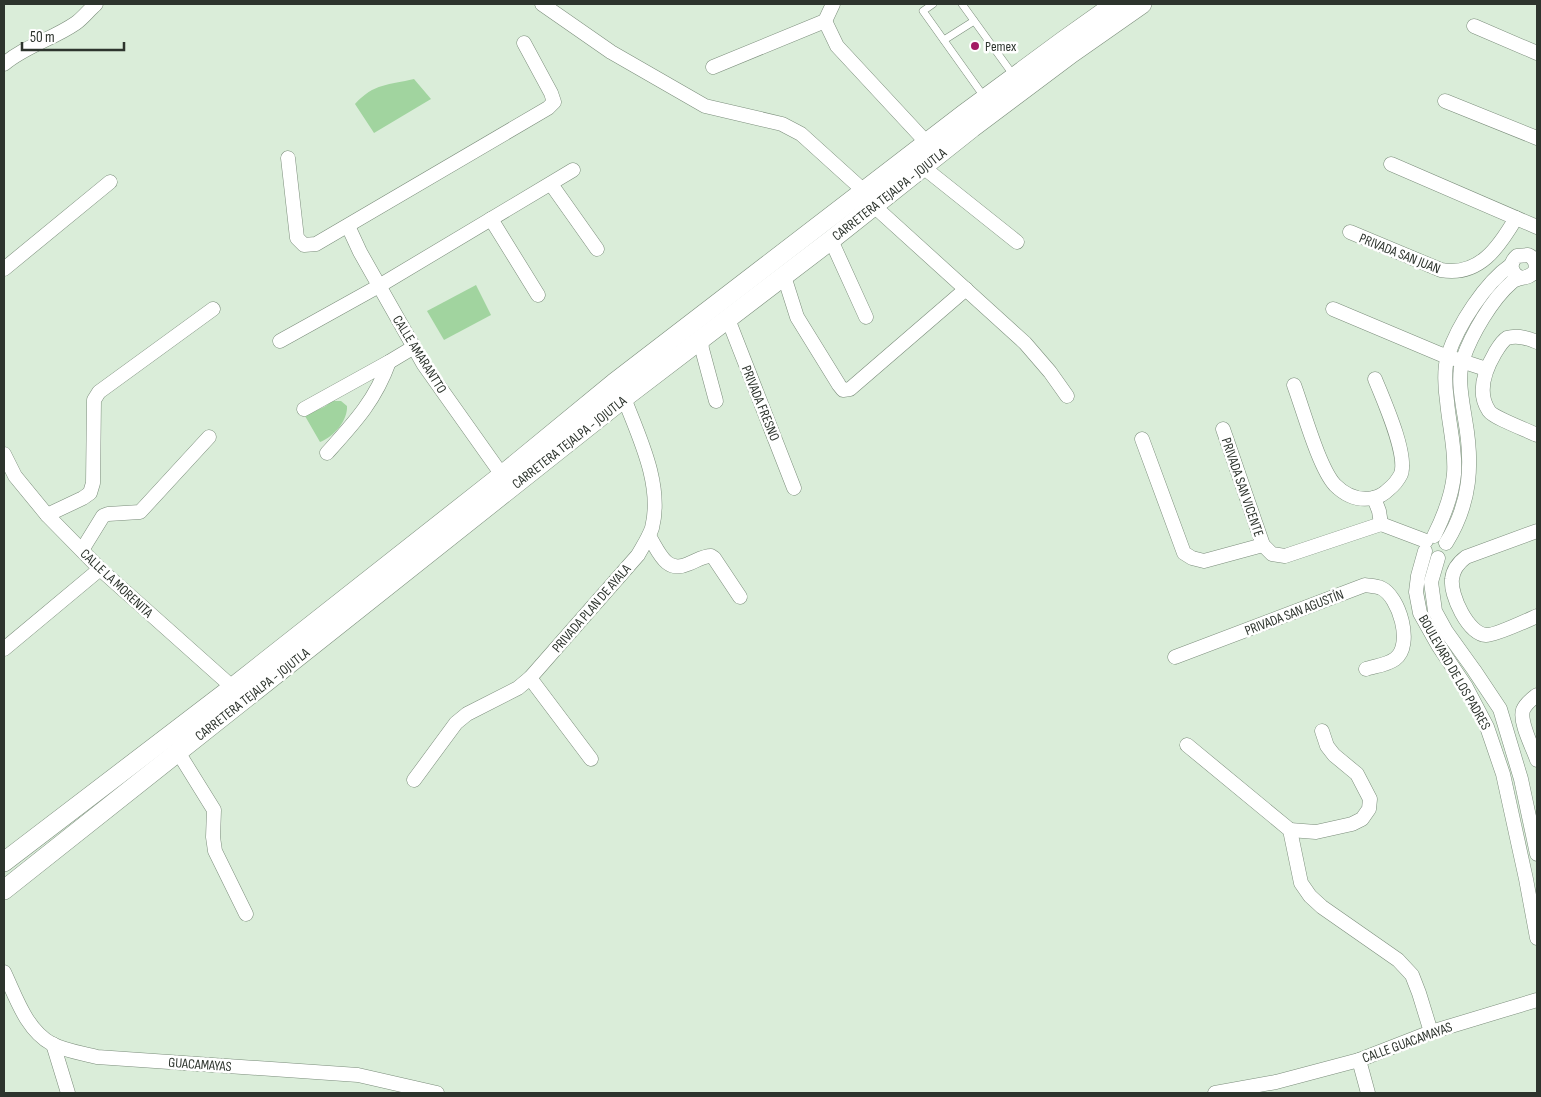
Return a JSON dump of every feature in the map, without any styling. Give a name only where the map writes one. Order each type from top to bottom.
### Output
[{"type":"main road","name":"CARRETERA TEJALPA - JOJUTLA","points":[[4,862],[239,693],[707,336],[831,240],[869,199],[927,143],[985,98],[1116,4]]},
{"type":"main road","name":"CARRETERA TEJALPA - JOJUTLA","points":[[9,886],[178,752],[239,693],[614,383],[702,316],[869,199],[923,167],[1064,59],[1142,4]]},
{"type":"main road","points":[[702,316],[707,336]]},
{"type":"main road","points":[[4,901],[9,886]]},
{"type":"street","points":[[4,64],[16,54],[46,40],[77,22],[96,4]]},
{"type":"street","points":[[542,4],[611,52],[705,106],[782,124],[801,134],[1026,343],[1068,396]]},
{"type":"street","points":[[713,67],[825,21],[833,4]]},
{"type":"street","points":[[825,21],[837,46],[927,143]]},
{"type":"street","points":[[1474,26],[1537,53]]},
{"type":"street","points":[[288,158],[296,238],[304,245],[316,244],[548,108],[554,102],[551,93],[524,43]]},
{"type":"street","points":[[1445,101],[1537,138]]},
{"type":"street","points":[[1390,164],[1537,227]]},
{"type":"street","points":[[923,167],[1017,242]]},
{"type":"street","points":[[280,341],[380,286],[573,170]]},
{"type":"street","points":[[4,269],[110,182]]},
{"type":"street","points":[[551,184],[597,249]]},
{"type":"street","name":"PRIVADA SAN JUAN","points":[[1350,232],[1441,270],[1454,272],[1475,266],[1487,258],[1504,239],[1516,218]]},
{"type":"street","points":[[491,219],[538,295]]},
{"type":"street","name":"CALLE AMARANTTO","points":[[348,226],[424,365],[502,475]]},
{"type":"street","points":[[831,240],[866,317]]},
{"type":"street","points":[[1533,253],[1536,267],[1532,275],[1521,278],[1514,273],[1511,265],[1512,262],[1517,256],[1533,253]]},
{"type":"street","name":"BOULEVARD DE LOS PADRES","points":[[1511,265],[1500,273],[1482,293],[1461,328],[1448,356],[1446,402],[1451,427],[1454,472],[1447,508],[1418,576],[1416,592],[1420,613],[1438,646],[1466,687],[1487,727],[1496,752],[1532,878],[1537,938]]},
{"type":"street","points":[[784,276],[797,316],[843,390],[850,388],[966,289]]},
{"type":"street","name":"BOULEVARD DE LOS PADRES","points":[[1433,543],[1454,530],[1465,501],[1469,479],[1470,458],[1462,399],[1462,361],[1481,319],[1512,282],[1521,278]]},
{"type":"street","points":[[47,515],[90,493],[93,483],[94,400],[99,392],[213,308]]},
{"type":"street","points":[[1333,309],[1448,356],[1486,369]]},
{"type":"street","name":"PRIVADA FRESNO","points":[[728,319],[794,488]]},
{"type":"street","points":[[707,336],[702,350],[716,401]]},
{"type":"street","points":[[1537,342],[1518,336],[1505,339],[1486,369],[1482,388],[1484,402],[1490,413],[1537,435]]},
{"type":"street","points":[[304,409],[414,346]]},
{"type":"street","points":[[327,453],[361,415],[381,384],[389,362]]},
{"type":"street","points":[[1294,386],[1324,468],[1334,484],[1346,494],[1357,499],[1374,498],[1386,492],[1395,484],[1402,472],[1402,452],[1375,378]]},
{"type":"street","name":"PRIVADA PLAN DE AYALA","points":[[414,780],[456,723],[467,714],[518,688],[530,678],[638,555],[652,526],[654,501],[650,466],[624,398]]},
{"type":"street","name":"PRIVADA SAN VICENTE","points":[[1223,430],[1263,545],[1272,554],[1285,556],[1381,524]]},
{"type":"street","points":[[82,550],[104,516],[108,514],[140,512],[210,437]]},
{"type":"street","name":"PRIVADA SAN VICENTE","points":[[1142,439],[1184,553],[1192,558],[1204,561],[1263,545]]},
{"type":"street","name":"CALLE LA MORENITA","points":[[4,454],[15,476],[47,515],[100,569],[239,693]]},
{"type":"street","points":[[1374,498],[1381,524],[1433,543]]},
{"type":"street","points":[[1537,531],[1466,557],[1458,562],[1451,582],[1458,606],[1468,625],[1475,632],[1487,636],[1537,616]]},
{"type":"street","points":[[648,536],[667,564],[675,567],[681,568],[711,556],[740,597]]},
{"type":"street","name":"BOULEVARD DE LOS PADRES","points":[[1433,543],[1446,550],[1438,558],[1432,582],[1435,611],[1446,631],[1500,709],[1521,779],[1537,854]]},
{"type":"street","points":[[4,649],[100,569]]},
{"type":"street","name":"PRIVADA SAN AGUSTÍN","points":[[1175,657],[1365,585],[1381,588],[1390,597],[1401,616],[1405,637],[1403,650],[1395,659],[1366,669]]},
{"type":"street","points":[[1401,616],[1458,606]]},
{"type":"street","points":[[530,678],[591,760]]},
{"type":"street","points":[[1537,695],[1529,701],[1523,710],[1523,721],[1537,760]]},
{"type":"street","points":[[1187,745],[1290,830],[1316,832],[1352,824],[1362,819],[1369,809],[1370,799],[1357,774],[1334,755],[1327,746],[1322,731]]},
{"type":"street","points":[[1496,752],[1530,741]]},
{"type":"street","points":[[178,752],[214,810],[213,837],[216,852],[246,914]]},
{"type":"street","points":[[1290,830],[1301,884],[1322,907],[1398,960],[1412,975],[1420,993],[1431,1032]]},
{"type":"street","name":"GUACAMAYAS","points":[[4,972],[24,1014],[39,1034],[53,1044],[70,1051],[97,1057],[358,1075],[437,1093]]},
{"type":"street","name":"CALLE GUACAMAYAS","points":[[1276,1088],[1359,1060],[1431,1032],[1537,1000]]},
{"type":"street","points":[[53,1044],[68,1093]]},
{"type":"street","points":[[1359,1060],[1368,1093]]},
{"type":"street","points":[[1215,1093],[1276,1088]]},
{"type":"lane","points":[[933,4],[923,11],[985,98]]},
{"type":"lane","points":[[962,4],[1014,77]]},
{"type":"lane","points":[[944,40],[974,21]]},
{"type":"shaded area","points":[[414,79],[431,99],[374,133],[355,104],[375,88]]},
{"type":"shaded area","points":[[476,285],[491,315],[444,340],[427,311]]},
{"type":"shaded area","points":[[331,401],[341,401],[347,406],[347,411],[343,422],[335,432],[320,442],[305,416]]},
{"type":"place","name":"Pemex","points":[[975,46]]}]
